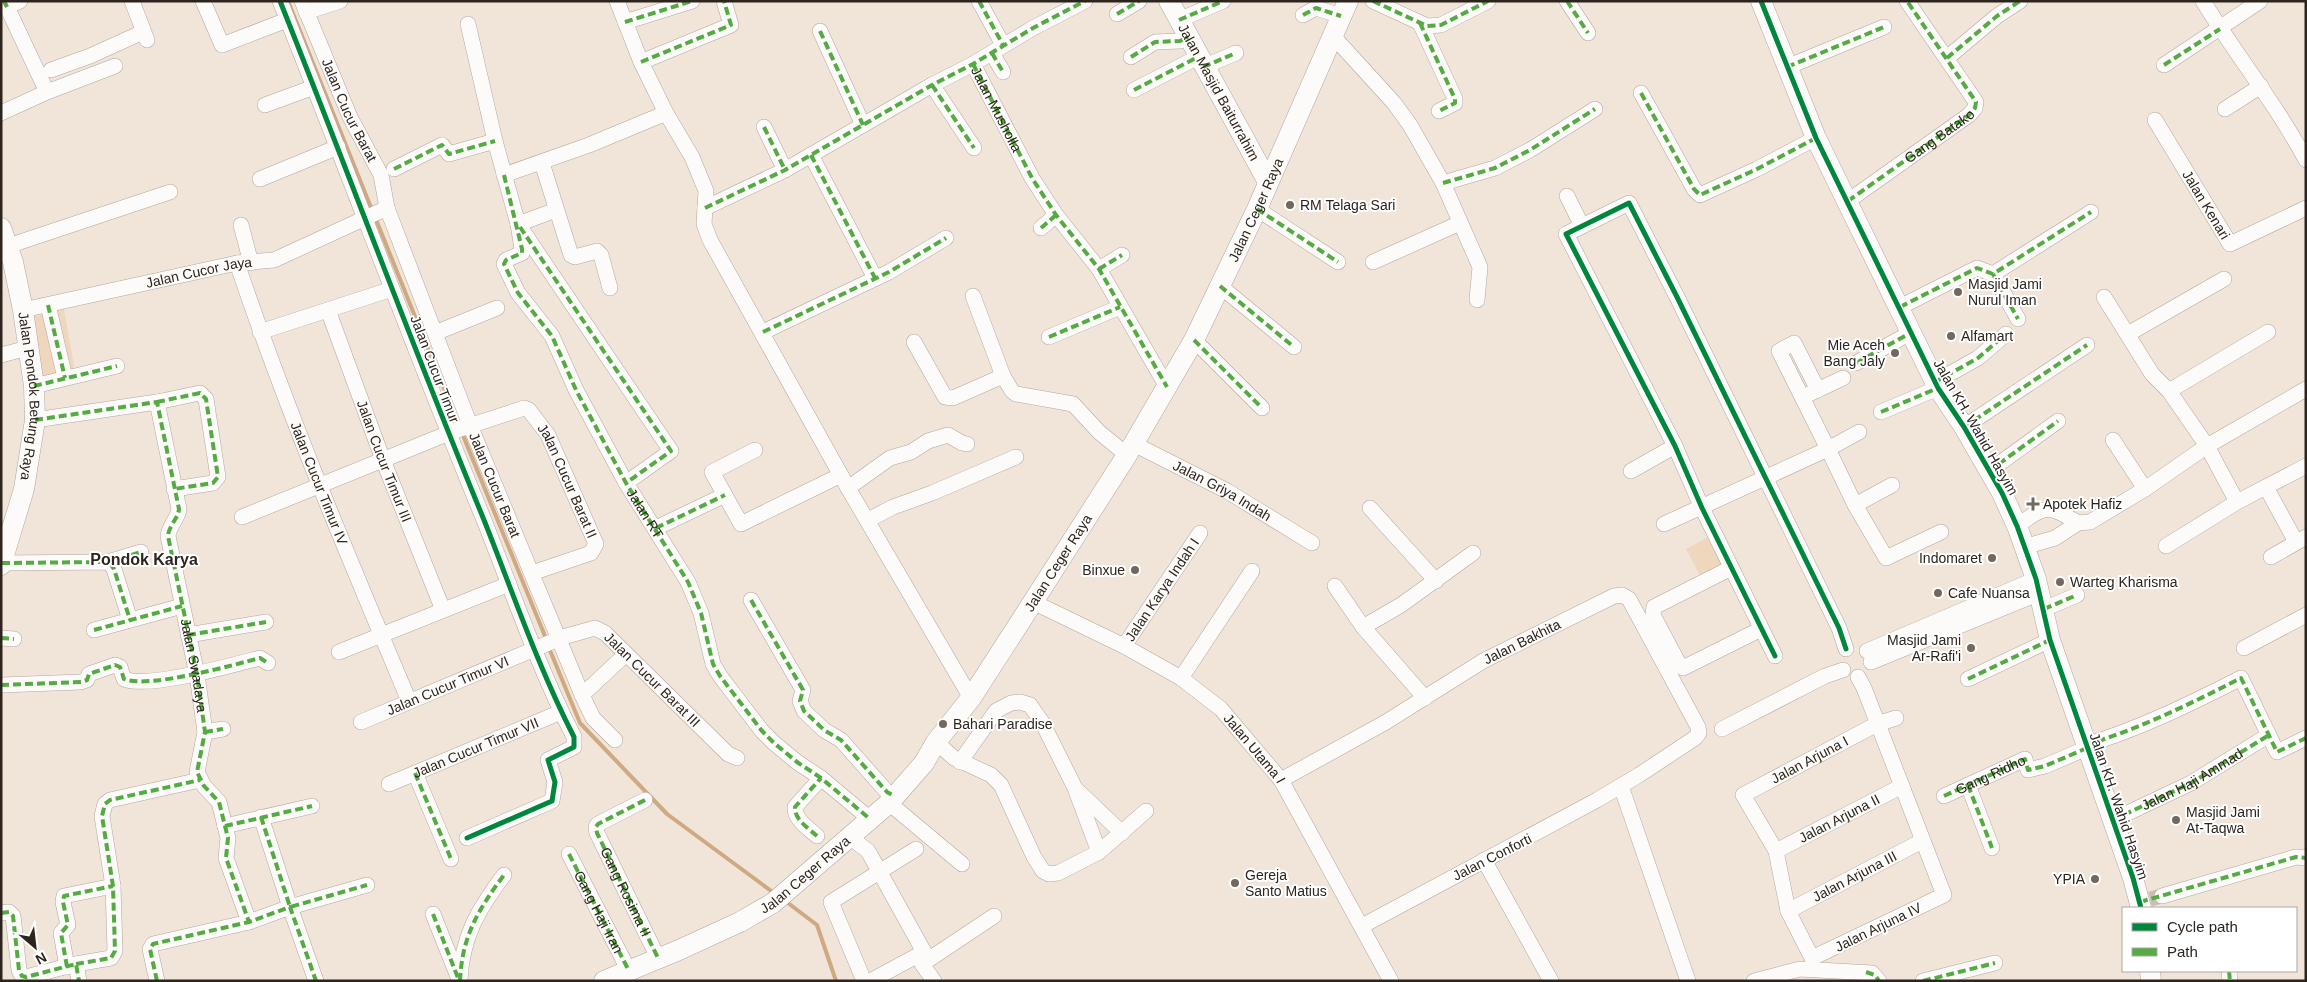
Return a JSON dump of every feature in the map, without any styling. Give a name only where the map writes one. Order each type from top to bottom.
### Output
[{"type":"main road","name":"Jalan Masjid Baiturrahim","points":[[1169,1],[1200,62],[1268,182]]},
{"type":"main road","name":"Jalan KH. Wahid Hasyim","points":[[1761,1],[1816,138],[1937,385],[1989,471],[2017,526],[2040,594],[2050,640],[2087,747],[2113,820],[2148,901]]},
{"type":"main road","name":"Jalan Ceger Raya","points":[[605,981],[740,922],[773,903],[851,838],[891,800],[924,763],[936,742],[971,698],[1033,602],[1130,448],[1194,340],[1257,209],[1345,9]]},
{"type":"main road","name":"Jalan Pondok Betung Raya","points":[[2,564],[24,489],[35,420],[34,386],[23,310],[5,237]]},
{"type":"street","points":[[51,70],[145,37],[132,1]]},
{"type":"street","points":[[203,1],[222,44],[287,20]]},
{"type":"street","name":"Jalan Cucur Timur","points":[[280,1],[366,216],[392,289],[460,429],[510,584],[561,712],[575,742],[574,747],[548,760],[555,782],[552,801],[467,838]]},
{"type":"street","points":[[304,7],[340,1]]},
{"type":"street","points":[[617,1],[641,62],[666,113],[698,169],[706,191],[704,224],[710,240],[764,332],[840,474],[971,698]]},
{"type":"street","points":[[626,22],[692,1]]},
{"type":"street","points":[[641,62],[731,25],[724,1]]},
{"type":"street","points":[[979,1],[998,49],[1003,72]]},
{"type":"street","points":[[973,64],[1085,1]]},
{"type":"street","points":[[1117,14],[1140,1]]},
{"type":"street","points":[[1131,57],[1155,42],[1180,41],[1183,28],[1223,1]]},
{"type":"street","points":[[1373,1],[1427,26],[1441,25],[1488,1]]},
{"type":"street","points":[[1567,1],[1588,33]]},
{"type":"street","name":"Gang Batako","points":[[1848,201],[1969,115],[1975,108],[1976,102],[1907,1]]},
{"type":"street","points":[[1947,58],[1997,16],[2020,1]]},
{"type":"street","points":[[2203,1],[2220,29],[2261,86],[2306,160]]},
{"type":"street","points":[[2164,65],[2260,1]]},
{"type":"street","points":[[11,3],[47,92]]},
{"type":"street","name":"Jalan Cucur Barat","points":[[304,7],[350,117],[381,175],[385,209],[436,333],[460,429],[532,573],[556,640],[593,718],[614,740]]},
{"type":"street","points":[[1303,15],[1316,8],[1345,9]]},
{"type":"street","points":[[1420,23],[1455,99],[1455,103],[1440,111]]},
{"type":"street","name":"Jalan RT","points":[[468,24],[495,141],[518,224],[522,253],[506,260],[504,264],[518,292],[552,336],[576,390],[626,483],[656,528],[688,582],[701,614],[713,664],[720,676],[762,731],[796,762],[822,778],[870,819]]},
{"type":"street","points":[[1787,67],[1884,27]]},
{"type":"street","points":[[820,31],[863,125]]},
{"type":"street","points":[[1332,35],[1394,103],[1410,126],[1443,183],[1480,267],[1477,300]]},
{"type":"street","points":[[1134,90],[1200,62],[1236,53]]},
{"type":"street","name":"Jalan Musholla","points":[[705,208],[785,170],[932,85],[973,64],[1032,178],[1056,215],[1099,269],[1167,387]]},
{"type":"street","points":[[1,113],[47,92],[115,66]]},
{"type":"street","points":[[932,85],[974,148]]},
{"type":"street","points":[[2225,109],[2261,86]]},
{"type":"street","points":[[265,105],[314,87]]},
{"type":"street","points":[[1641,93],[1694,189],[1700,195],[1757,169],[1816,138]]},
{"type":"street","points":[[1443,183],[1496,168],[1530,150],[1595,109]]},
{"type":"street","points":[[504,175],[542,163],[666,113]]},
{"type":"street","name":"Jalan Kenari","points":[[2154,120],[2230,244],[2306,208]]},
{"type":"street","points":[[764,127],[785,170]]},
{"type":"street","points":[[394,169],[442,145],[449,154],[495,141]]},
{"type":"street","points":[[260,179],[338,147]]},
{"type":"street","points":[[811,155],[875,278]]},
{"type":"street","points":[[542,163],[571,254],[575,257],[597,251],[601,255],[610,288]]},
{"type":"street","points":[[5,237],[170,192]]},
{"type":"street","points":[[1567,196],[1582,226]]},
{"type":"street","points":[[1775,656],[1760,629],[1702,508],[1675,446],[1566,234],[1629,203],[1839,628],[1860,664],[1876,724],[1895,759],[1902,786],[1922,841]]},
{"type":"street","name":"Jalan Cucor Jaya","points":[[23,310],[244,263],[274,260],[366,216],[385,209]]},
{"type":"street","points":[[1257,209],[1338,262]]},
{"type":"street","points":[[556,210],[518,224],[671,451],[626,483]]},
{"type":"street","points":[[1993,274],[2091,212]]},
{"type":"street","points":[[1041,228],[1056,215]]},
{"type":"street","points":[[1372,262],[1460,223]]},
{"type":"street","name":"Jalan Cucur Timur IV","points":[[241,225],[244,263],[260,332],[319,487],[409,701]]},
{"type":"street","points":[[764,332],[875,278],[946,238]]},
{"type":"street","points":[[1099,269],[1122,256]]},
{"type":"street","points":[[1900,307],[1977,268],[1993,274],[2018,319]]},
{"type":"street","points":[[2128,334],[2224,279]]},
{"type":"street","points":[[1220,286],[1294,347]]},
{"type":"street","points":[[260,332],[392,289]]},
{"type":"street","name":"Jalan Griya Indah","points":[[973,296],[1003,376],[1012,392],[1073,404],[1099,432],[1130,448],[1227,491],[1312,542]]},
{"type":"street","points":[[2104,296],[2152,374],[2169,391],[2206,446],[2237,502]]},
{"type":"street","points":[[48,305],[65,378]]},
{"type":"street","points":[[1049,337],[1120,306]]},
{"type":"street","points":[[436,333],[497,308]]},
{"type":"street","name":"Jalan Cucur Timur III","points":[[328,310],[443,610]]},
{"type":"street","points":[[1856,363],[1912,332]]},
{"type":"street","points":[[2169,391],[2268,332]]},
{"type":"street","points":[[1881,412],[1937,385],[1978,358],[2006,334]]},
{"type":"street","points":[[1194,340],[1262,408]]},
{"type":"street","points":[[914,342],[945,397],[953,398],[1003,376]]},
{"type":"street","points":[[1818,390],[1794,343],[1779,351],[1855,505],[1886,558],[1941,532]]},
{"type":"street","points":[[1964,427],[2087,345]]},
{"type":"street","points":[[1,355],[28,348]]},
{"type":"street","points":[[34,386],[117,366]]},
{"type":"street","points":[[1803,397],[1843,378]]},
{"type":"street","points":[[2024,547],[2055,538],[2078,523],[2090,522],[2145,489],[2206,446],[2306,389]]},
{"type":"street","points":[[35,420],[157,402],[200,393],[206,399],[218,477],[214,483],[174,489]]},
{"type":"street","name":"Jalan Swadaya","points":[[157,402],[179,511],[169,528],[168,536],[197,675],[205,732],[197,766],[200,780]]},
{"type":"street","name":"Jalan Cucur Barat II","points":[[460,429],[522,408],[529,410],[548,435],[596,540],[596,547],[591,553],[532,573]]},
{"type":"street","points":[[1989,471],[2058,422]]},
{"type":"street","points":[[242,517],[460,429]]},
{"type":"street","points":[[1664,524],[1765,480],[1828,450],[1860,432]]},
{"type":"street","points":[[848,488],[890,458],[911,452],[933,439],[948,435],[967,444]]},
{"type":"street","points":[[2113,440],[2145,489]]},
{"type":"street","points":[[1631,472],[1675,446]]},
{"type":"street","points":[[755,450],[712,472],[741,524],[840,474]]},
{"type":"street","points":[[868,520],[893,507],[932,493],[1016,457]]},
{"type":"street","points":[[2166,546],[2237,502],[2306,466]]},
{"type":"street","points":[[1855,505],[1892,485]]},
{"type":"street","points":[[2266,487],[2301,539],[2271,557]]},
{"type":"street","points":[[656,528],[725,495]]},
{"type":"street","points":[[1370,508],[1436,581]]},
{"type":"street","points":[[2017,526],[2040,509],[2057,509],[2078,523]]},
{"type":"street","name":"Jalan Karya Indah I","points":[[1124,646],[1200,533]]},
{"type":"street","points":[[2,564],[108,562],[141,552]]},
{"type":"street","points":[[1363,627],[1401,605],[1473,553]]},
{"type":"street","points":[[108,562],[114,569],[130,620]]},
{"type":"street","points":[[1731,568],[1654,607],[1653,615],[1680,666],[1683,668],[1760,629]]},
{"type":"street","points":[[1181,678],[1252,571]]},
{"type":"street","points":[[339,652],[510,584]]},
{"type":"street","points":[[1335,586],[1363,627],[1425,698]]},
{"type":"street","points":[[1860,664],[1841,655],[1841,667],[1849,676],[1860,664],[1943,624],[2040,594],[2077,595]]},
{"type":"street","name":"Jalan Bakhita","points":[[1281,780],[1386,722],[1483,661],[1580,612],[1614,596],[1622,595],[1629,599],[1698,727],[1699,733],[1695,738]]},
{"type":"street","points":[[751,600],[803,690],[800,701],[804,711],[824,730],[841,740],[887,792],[891,800],[962,864]]},
{"type":"street","name":"Jalan Utama I","points":[[1033,602],[1124,646],[1181,678],[1221,709],[1281,780],[1391,981]]},
{"type":"street","points":[[94,630],[182,606]]},
{"type":"street","points":[[2244,648],[2306,615]]},
{"type":"street","points":[[188,635],[266,622]]},
{"type":"street","name":"Jalan Cucur Barat III","points":[[556,640],[595,628],[603,631],[625,655],[728,754],[737,758]]},
{"type":"street","name":"Jalan Cucur Timur VI","points":[[361,722],[556,640]]},
{"type":"street","points":[[1968,679],[2050,640]]},
{"type":"street","points":[[582,695],[625,655]]},
{"type":"street","points":[[1,685],[81,682],[86,680],[90,674],[115,665],[120,667],[124,679],[138,681],[197,675],[260,658],[268,663]]},
{"type":"street","points":[[1722,729],[1841,667]]},
{"type":"street","points":[[2087,747],[2179,710],[2241,678],[2277,752],[2306,738]]},
{"type":"street","points":[[960,762],[996,711],[1010,703],[1030,704],[1036,711],[1074,788],[1100,852]]},
{"type":"street","name":"Jalan Cucur Timur VII","points":[[390,784],[561,712]]},
{"type":"street","name":"Jalan Arjuna I","points":[[1776,851],[1742,795],[1876,724],[1896,718]]},
{"type":"street","points":[[205,732],[223,729]]},
{"type":"street","name":"Jalan Haji Ammad","points":[[2113,820],[2191,784],[2269,735]]},
{"type":"street","name":"Jalan Conforti","points":[[1362,926],[1542,831],[1622,786],[1695,738]]},
{"type":"street","points":[[936,742],[960,762],[991,775],[1001,785],[1034,857],[1043,871],[1049,874],[1058,873],[1100,852],[1146,811]]},
{"type":"street","name":"Gang Ridho","points":[[1944,796],[2025,759],[2028,770],[2045,766],[2087,747]]},
{"type":"street","points":[[415,772],[451,859]]},
{"type":"street","points":[[816,836],[796,817],[795,806],[822,778]]},
{"type":"street","points":[[1,913],[9,912],[13,916],[19,970],[23,978],[111,958],[114,955],[113,886],[102,816],[105,804],[110,800],[200,780],[218,800],[228,842],[226,858],[249,922]]},
{"type":"street","points":[[1622,786],[1688,981]]},
{"type":"street","name":"Jalan Arjuna II","points":[[1776,851],[1902,786]]},
{"type":"street","points":[[1968,786],[1992,848]]},
{"type":"street","points":[[1074,788],[1122,833]]},
{"type":"street","name":"Gang Rosima II","points":[[645,800],[598,824],[596,827],[597,833],[658,958]]},
{"type":"street","points":[[225,826],[312,806]]},
{"type":"street","points":[[260,817],[316,981]]},
{"type":"street","points":[[851,838],[868,851],[924,952],[870,981]]},
{"type":"street","name":"Jalan Arjuna IV","points":[[1788,911],[1812,958],[1944,895],[1922,841]]},
{"type":"street","name":"Jalan Arjuna III","points":[[1788,911],[1922,841]]},
{"type":"street","points":[[864,981],[831,902],[916,850]]},
{"type":"street","points":[[1776,851],[1788,911]]},
{"type":"street","name":"Gang Haji Iran","points":[[569,854],[629,971]]},
{"type":"street","points":[[2148,901],[2296,857],[2306,858]]},
{"type":"street","points":[[1484,860],[1550,981]]},
{"type":"street","points":[[460,981],[460,960],[464,942],[486,899],[504,875]]},
{"type":"street","points":[[157,981],[150,949],[153,944],[249,922],[290,907],[367,885]]},
{"type":"street","points":[[79,981],[71,966],[61,933],[68,925],[63,898],[66,895],[113,886]]},
{"type":"street","points":[[433,914],[460,981]]},
{"type":"street","points":[[934,981],[922,964],[994,916]]},
{"type":"street","points":[[1923,981],[1994,963]]},
{"type":"street","points":[[1754,981],[1800,969],[1872,973],[1879,981]]},
{"type":"shaded area","points":[[64,309],[77,383],[41,392],[28,318]]},
{"type":"shaded area","points":[[1708,537],[1724,567],[1702,579],[1686,549]]},
{"type":"waterway","points":[[288,1],[372,210]]},
{"type":"waterway","points":[[375,217],[459,426]]},
{"type":"waterway","points":[[462,433],[547,641]]},
{"type":"waterway","points":[[549,648],[580,723],[667,814],[774,893]]},
{"type":"waterway","points":[[784,900],[817,925],[836,981]]},
{"type":"tunnel","points":[[2150,899],[2162,896]]},
{"type":"marked path","points":[[4,1],[7,7]]},
{"type":"marked path","points":[[625,22],[692,1]]},
{"type":"marked path","points":[[641,62],[731,25],[724,1]]},
{"type":"marked path","points":[[979,1],[1003,45]]},
{"type":"marked path","points":[[705,208],[785,170],[1033,28],[1085,1]]},
{"type":"marked path","points":[[1117,14],[1139,1]]},
{"type":"marked path","points":[[1179,20],[1223,1]]},
{"type":"marked path","points":[[1373,1],[1427,26],[1441,25],[1488,1]]},
{"type":"marked path","points":[[1567,1],[1588,33]]},
{"type":"marked path","points":[[1848,201],[1969,115],[1975,108],[1976,102],[1907,1]]},
{"type":"marked path","points":[[1947,58],[1997,16],[2020,1]]},
{"type":"marked path","points":[[1303,15],[1316,8],[1341,16]]},
{"type":"marked path","points":[[1420,23],[1455,99],[1455,103],[1439,111]]},
{"type":"marked path","points":[[1787,67],[1884,27]]},
{"type":"marked path","points":[[2164,65],[2220,29]]},
{"type":"marked path","points":[[820,31],[863,125]]},
{"type":"marked path","points":[[1131,57],[1155,42],[1180,41],[1188,37]]},
{"type":"marked path","points":[[992,53],[1003,72]]},
{"type":"marked path","points":[[1203,67],[1236,53]]},
{"type":"marked path","points":[[1134,90],[1198,57]]},
{"type":"marked path","points":[[973,64],[1032,178],[1056,215],[1099,269],[1167,387]]},
{"type":"marked path","points":[[932,85],[974,148]]},
{"type":"marked path","points":[[1641,93],[1694,189],[1700,195],[1757,169],[1816,138]]},
{"type":"marked path","points":[[1443,183],[1495,168],[1530,150],[1595,109]]},
{"type":"marked path","points":[[764,127],[785,170]]},
{"type":"marked path","points":[[394,169],[442,145],[449,154],[495,141]]},
{"type":"marked path","points":[[811,155],[875,278]]},
{"type":"marked path","points":[[504,175],[522,249],[522,253],[506,260],[504,264],[518,293],[552,336],[576,390],[626,483],[688,582],[701,613],[713,664],[762,731],[774,743],[797,762],[821,778],[870,819]]},
{"type":"marked path","points":[[1257,209],[1338,262]]},
{"type":"marked path","points":[[1900,307],[1977,268],[1993,274],[2091,212]]},
{"type":"marked path","points":[[1041,228],[1056,215]]},
{"type":"marked path","points":[[520,227],[671,451],[626,483]]},
{"type":"marked path","points":[[763,332],[889,272],[946,238]]},
{"type":"marked path","points":[[1099,269],[1122,255]]},
{"type":"marked path","points":[[1993,274],[2018,319]]},
{"type":"marked path","points":[[1220,286],[1294,347]]},
{"type":"marked path","points":[[48,305],[65,378]]},
{"type":"marked path","points":[[1049,337],[1120,307]]},
{"type":"marked path","points":[[1856,363],[1912,332]]},
{"type":"marked path","points":[[1935,382],[1978,358],[2006,334]]},
{"type":"marked path","points":[[1194,340],[1262,408]]},
{"type":"marked path","points":[[1964,427],[2087,345]]},
{"type":"marked path","points":[[34,386],[117,366]]},
{"type":"marked path","points":[[1881,412],[1938,388]]},
{"type":"marked path","points":[[157,402],[200,393],[206,399],[218,477],[213,483],[174,489]]},
{"type":"marked path","points":[[35,420],[157,402],[179,509],[168,536],[197,675],[205,732],[197,772],[204,786],[219,802],[228,838],[226,858],[249,922],[290,907],[316,981]]},
{"type":"marked path","points":[[1989,471],[2058,421]]},
{"type":"marked path","points":[[656,528],[725,495]]},
{"type":"marked path","points":[[108,562],[141,552]]},
{"type":"marked path","points":[[2,563],[109,562],[114,569],[130,620]]},
{"type":"marked path","points":[[2044,609],[2077,595]]},
{"type":"marked path","points":[[751,600],[803,690],[800,701],[804,711],[824,730],[841,740],[887,792],[894,796]]},
{"type":"marked path","points":[[94,630],[182,606]]},
{"type":"marked path","points":[[188,635],[266,622]]},
{"type":"marked path","points":[[1,638],[14,639]]},
{"type":"marked path","points":[[1968,679],[2050,640]]},
{"type":"marked path","points":[[1,685],[81,682],[87,680],[89,674],[115,665],[120,667],[124,679],[152,681],[191,675],[260,658],[268,663]]},
{"type":"marked path","points":[[2086,745],[2165,715],[2241,678],[2277,752],[2306,738]]},
{"type":"marked path","points":[[205,732],[223,729]]},
{"type":"marked path","points":[[2113,820],[2191,783],[2269,735]]},
{"type":"marked path","points":[[1944,796],[2025,759],[2028,770],[2045,766],[2087,748]]},
{"type":"marked path","points":[[415,773],[451,859]]},
{"type":"marked path","points":[[817,836],[799,819],[795,807],[821,778]]},
{"type":"marked path","points":[[76,964],[111,958],[115,951],[113,886],[102,816],[105,804],[110,800],[200,780]]},
{"type":"marked path","points":[[1968,785],[1992,848]]},
{"type":"marked path","points":[[645,800],[598,824],[596,827],[597,833],[658,958]]},
{"type":"marked path","points":[[225,826],[312,806]]},
{"type":"marked path","points":[[261,817],[290,907],[367,885]]},
{"type":"marked path","points":[[569,854],[629,971]]},
{"type":"marked path","points":[[2140,902],[2296,857],[2306,858]]},
{"type":"marked path","points":[[460,981],[464,950],[473,924],[486,900],[504,875]]},
{"type":"marked path","points":[[67,967],[61,933],[68,925],[63,902],[64,896],[113,886]]},
{"type":"marked path","points":[[1,913],[9,912],[13,916],[19,970],[22,976],[26,977],[76,964],[79,981]]},
{"type":"marked path","points":[[433,914],[458,978]]},
{"type":"marked path","points":[[157,981],[150,949],[153,944],[249,922]]},
{"type":"marked path","points":[[1923,981],[1995,963]]},
{"type":"marked path","points":[[1866,972],[1875,975],[1879,981]]},
{"type":"marked path","points":[[2229,972],[2230,981]]},
{"type":"cycle path","points":[[280,1],[526,630],[574,737],[574,747],[548,760],[555,782],[552,801],[467,838]]},
{"type":"cycle path","points":[[1761,1],[1816,138],[1938,388],[1964,427],[2002,493],[2017,526],[2036,579],[2050,640],[2133,878],[2141,907]]},
{"type":"cycle path","points":[[1775,656],[1702,508],[1675,446],[1566,234],[1629,203],[1839,628],[1846,649]]},
{"type":"place","name":"RM Telaga Sari","points":[[1290,205]]},
{"type":"place","name":"Masjid Jami Nurul Iman","points":[[1958,292]]},
{"type":"place","name":"Alfamart","points":[[1951,336]]},
{"type":"place","name":"Mie Aceh Bang Jaly","points":[[1895,353]]},
{"type":"place","name":"Apotek Hafiz","points":[[2033,504]]},
{"type":"place","name":"Indomaret","points":[[1992,558]]},
{"type":"place","name":"Binxue","points":[[1135,570]]},
{"type":"place","name":"Warteg Kharisma","points":[[2060,582]]},
{"type":"place","name":"Cafe Nuansa","points":[[1938,593]]},
{"type":"place","name":"Masjid Jami Ar-Rafi'i","points":[[1971,648]]},
{"type":"place","name":"Bahari Paradise","points":[[943,724]]},
{"type":"place","name":"Masjid Jami At-Taqwa","points":[[2176,820]]},
{"type":"place","name":"YPIA","points":[[2095,879]]},
{"type":"place","name":"Gereja Santo Matius","points":[[1235,883]]},
{"type":"district","name":"Pondok Karya","points":[[144,559]]}]
